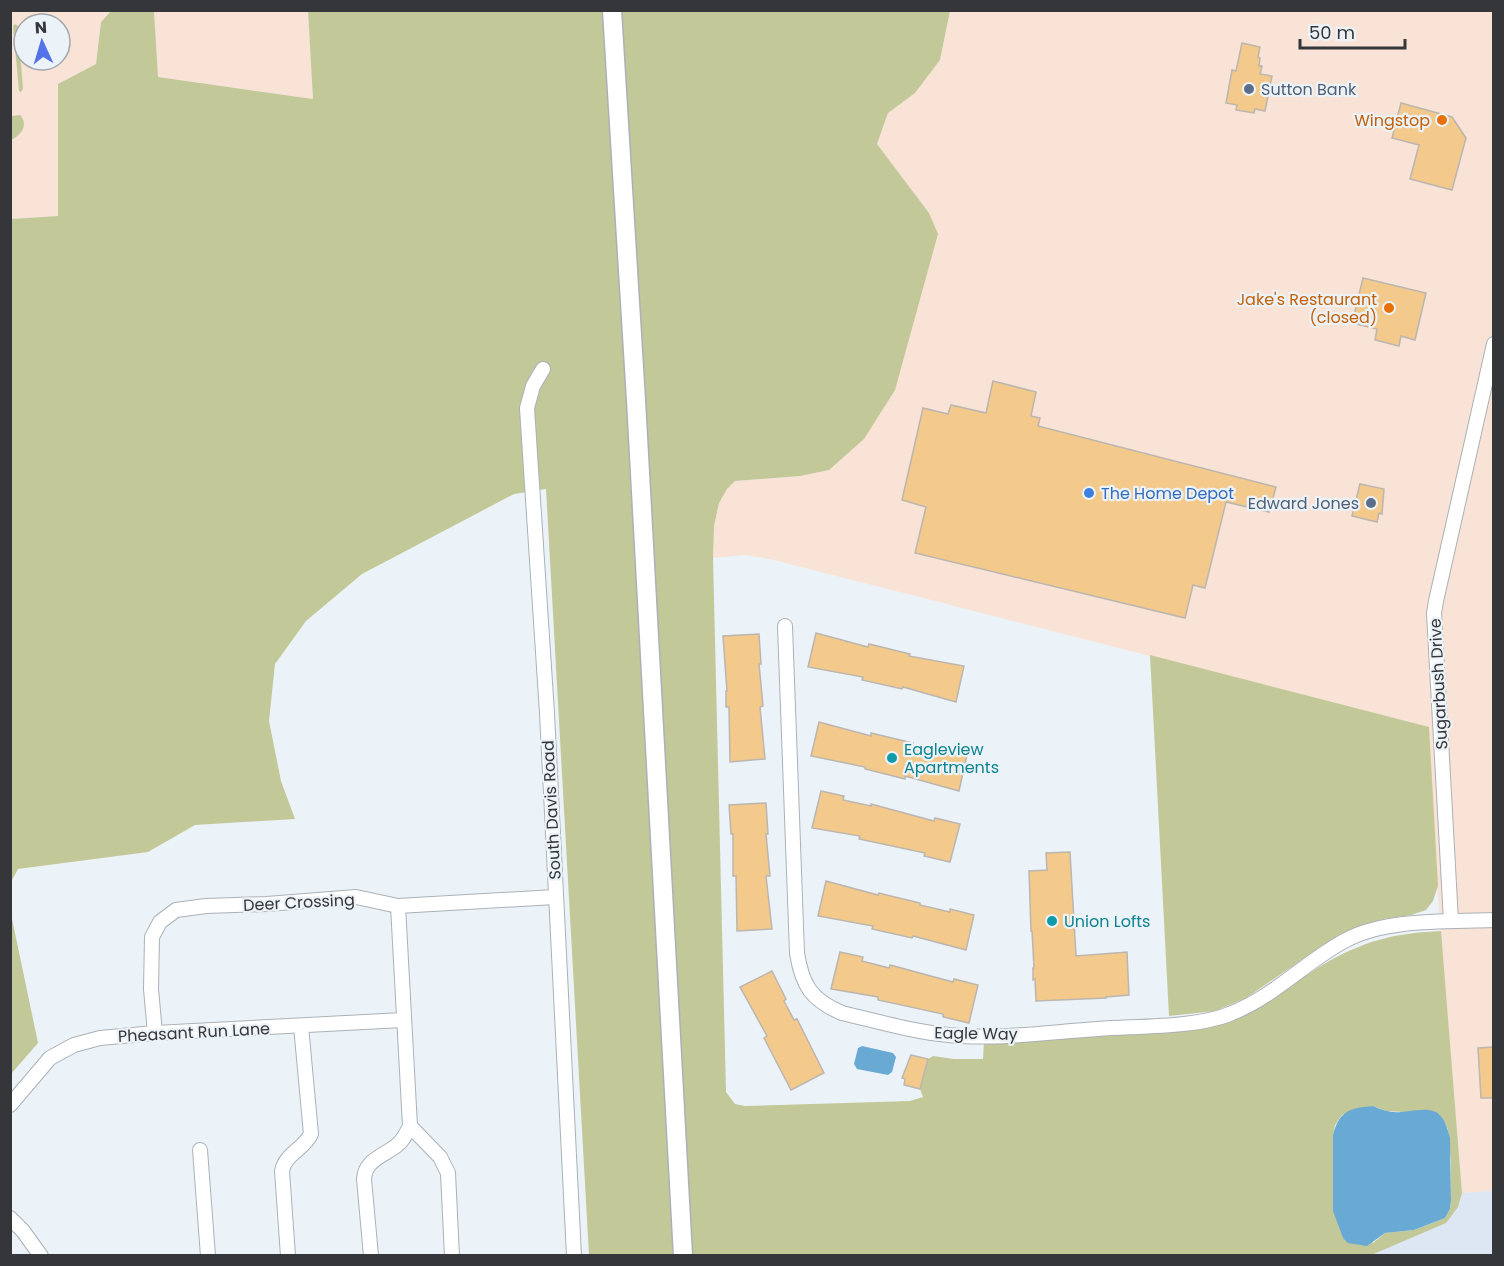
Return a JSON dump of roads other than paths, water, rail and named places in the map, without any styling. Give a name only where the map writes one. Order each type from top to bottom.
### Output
[{"type":"main road","points":[[612,10],[683,1256]]},
{"type":"street","name":"Sugarbush Drive","points":[[1451,921],[1434,613],[1494,344]]},
{"type":"street","name":"South Davis Road","points":[[543,369],[532,386],[527,408],[547,713],[574,1256]]},
{"type":"street","name":"Eagle Way","points":[[785,626],[797,952],[803,981],[816,998],[832,1009],[927,1033],[952,1036],[1006,1035],[1196,1022],[1232,1014],[1255,1002],[1329,950],[1356,936],[1402,925],[1494,920]]},
{"type":"street","name":"Deer Crossing","points":[[155,1033],[151,989],[152,937],[157,927],[171,912],[176,910],[206,906],[356,897],[398,906],[555,897]]},
{"type":"street","points":[[371,1256],[365,1171],[373,1161],[398,1146],[405,1138],[410,1126],[398,906]]},
{"type":"street","name":"Pheasant Run Lane","points":[[10,1105],[41,1066],[60,1051],[100,1038],[403,1020]]},
{"type":"street","points":[[288,1256],[282,1171],[285,1161],[307,1141],[311,1134],[301,1026]]},
{"type":"street","points":[[410,1126],[440,1157],[448,1173],[452,1256]]},
{"type":"street","points":[[200,1150],[208,1256]]},
{"type":"street","points":[[10,1218],[23,1231],[41,1256]]},
{"type":"water","points":[[862,1046],[893,1053],[896,1057],[892,1072],[888,1075],[857,1069],[854,1064],[858,1048]]},
{"type":"water","points":[[1373,1106],[1394,1112],[1433,1111],[1443,1119],[1450,1138],[1451,1201],[1445,1218],[1414,1230],[1385,1233],[1367,1246],[1348,1243],[1343,1238],[1333,1211],[1333,1135],[1335,1127],[1347,1112]]},
{"type":"place","name":"Sutton Bank","points":[[1249,89]]},
{"type":"place","name":"Wingstop","points":[[1442,120]]},
{"type":"place","name":"Jake's Restaurant (closed)","points":[[1389,308]]},
{"type":"place","name":"The Home Depot","points":[[1089,493]]},
{"type":"place","name":"Edward Jones","points":[[1371,503]]},
{"type":"place","name":"Eagleview Apartments","points":[[892,758]]},
{"type":"place","name":"Union Lofts","points":[[1052,921]]}]
